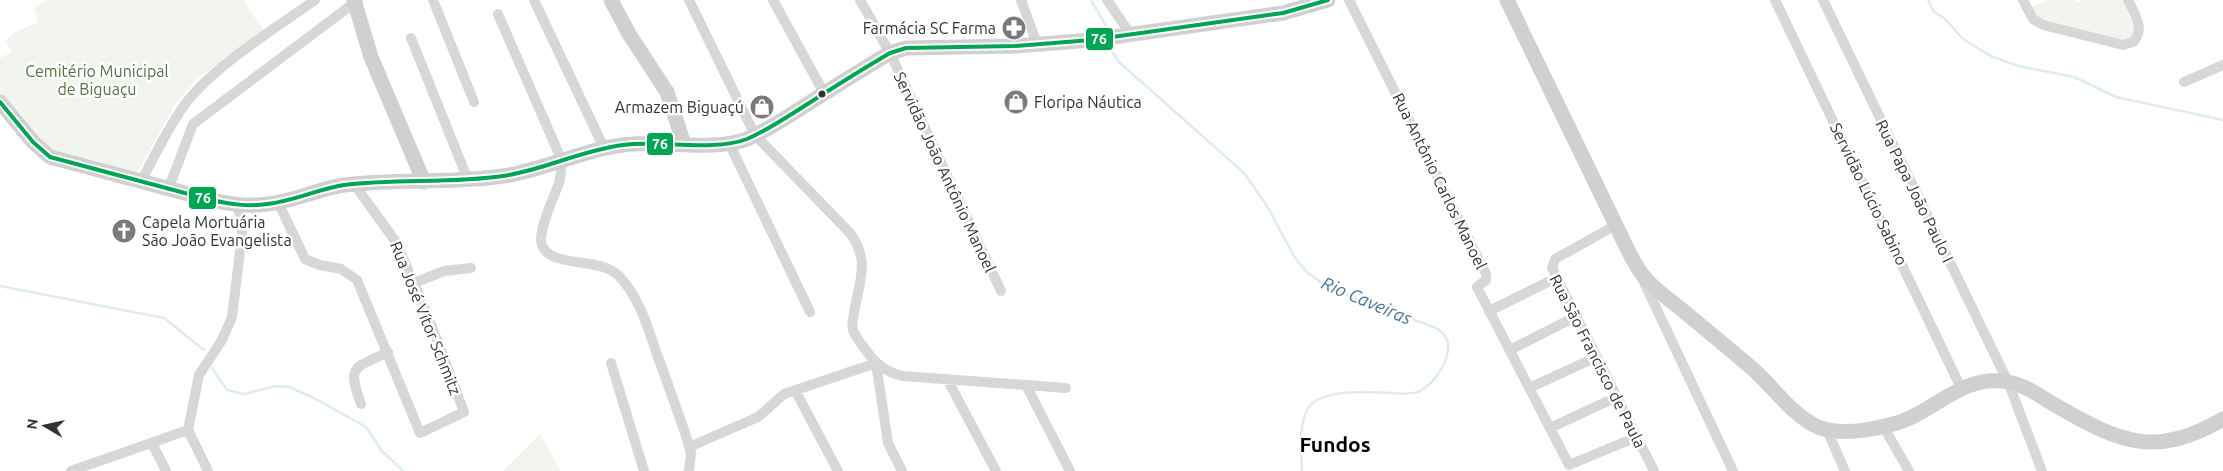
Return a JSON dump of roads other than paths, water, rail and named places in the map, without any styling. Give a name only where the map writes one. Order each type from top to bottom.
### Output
[{"type":"main road","points":[[611,0],[629,34],[667,92],[684,144]]},
{"type":"main road","points":[[0,102],[45,154],[74,165],[168,190],[237,205],[258,205],[278,202],[328,188],[354,184],[468,180],[505,176],[604,148],[654,143],[729,143],[755,135],[769,128],[890,53],[921,47],[1037,44],[1091,40],[1283,13],[1328,0]]},
{"type":"main road","points":[[1507,0],[1636,265],[1652,285],[1756,372],[1799,414],[1812,424],[1826,430],[1849,431],[1883,426],[1907,419],[1962,388],[1992,381],[2008,382],[2032,392],[2100,431],[2133,441],[2157,442],[2178,439],[2198,432],[2223,419]]},
{"type":"main road","points":[[356,1],[371,57],[424,182]]},
{"type":"street","points":[[140,183],[176,117],[198,90],[264,36],[315,0]]},
{"type":"street","points":[[434,0],[474,102]]},
{"type":"street","points":[[534,0],[604,148]]},
{"type":"street","points":[[689,0],[755,135],[850,232],[859,244],[862,252],[862,271],[853,315],[853,330],[876,363],[896,374],[1066,388]]},
{"type":"street","points":[[772,0],[824,93]]},
{"type":"street","name":"Servidão João Antônio Manoel","points":[[860,0],[890,53],[1001,291]]},
{"type":"street","points":[[1021,0],[1037,44]]},
{"type":"street","points":[[1107,0],[1131,35]]},
{"type":"street","name":"Rua Antônio Carlos Manoel","points":[[1350,0],[1486,274],[1486,280],[1477,287],[1569,465],[1627,441]]},
{"type":"street","name":"Servidão Lúcio Sabino","points":[[1775,0],[1962,388]]},
{"type":"street","name":"Rua Papa João Paulo I","points":[[1823,0],[2008,382],[2042,471]]},
{"type":"street","points":[[2023,0],[2033,19],[2043,25],[2114,44],[2129,44],[2139,34],[2138,24],[2128,0]]},
{"type":"street","points":[[168,190],[193,124],[356,1]]},
{"type":"street","points":[[498,14],[562,161],[559,182],[540,236],[543,248],[552,257],[558,259],[602,265],[610,269],[622,280],[645,318],[689,447],[691,460],[689,471]]},
{"type":"street","points":[[411,38],[468,180]]},
{"type":"street","points":[[2184,82],[2223,65]]},
{"type":"street","points":[[729,143],[810,312]]},
{"type":"street","name":"Rua José Vítor Schmitz","points":[[278,202],[305,259],[320,265],[341,269],[357,280],[363,290],[420,433],[464,412],[414,283],[390,232],[354,184]]},
{"type":"street","points":[[208,471],[188,430],[199,375],[222,340],[232,317],[242,235],[241,219],[237,205]]},
{"type":"street","name":"Rua São Francisco de Paula","points":[[1616,225],[1555,259],[1552,268],[1654,471]]},
{"type":"street","points":[[1636,265],[1732,471]]},
{"type":"street","points":[[414,283],[444,271],[471,268]]},
{"type":"street","points":[[1489,311],[1548,282]]},
{"type":"street","points":[[1510,350],[1569,320]]},
{"type":"street","points":[[361,404],[353,381],[358,366],[388,352]]},
{"type":"street","points":[[1529,388],[1588,361]]},
{"type":"street","points":[[611,363],[644,471]]},
{"type":"street","points":[[689,447],[758,417],[784,394],[876,363]]},
{"type":"street","points":[[876,363],[888,443],[902,471]]},
{"type":"street","points":[[947,379],[996,471]]},
{"type":"street","points":[[1026,385],[1070,471]]},
{"type":"street","points":[[795,390],[838,471]]},
{"type":"street","points":[[1550,428],[1608,401]]},
{"type":"street","points":[[1883,426],[1909,471]]},
{"type":"street","points":[[71,471],[188,430]]},
{"type":"street","points":[[1826,430],[1845,471]]},
{"type":"street","points":[[152,443],[166,471]]},
{"type":"waterway","name":"Rio Caveiras","points":[[1091,0],[1108,29]]},
{"type":"waterway","points":[[1928,0],[1934,12],[1944,18],[1963,39],[1991,56],[2018,66],[2074,77],[2116,97],[2223,120]]},
{"type":"waterway","name":"Rio Caveiras","points":[[1113,53],[1119,62],[1244,173],[1267,206],[1295,258],[1308,273],[1322,283],[1346,294],[1436,328],[1446,337],[1448,343],[1447,357],[1435,378],[1422,390],[1407,394],[1341,393],[1314,402],[1305,415],[1302,424],[1302,471]]},
{"type":"waterway","points":[[0,286],[164,318],[204,350]]},
{"type":"waterway","points":[[212,368],[227,390],[244,394],[275,386],[289,387],[314,398],[366,427],[381,450],[403,471]]},
{"type":"place","name":"Farmácia SC Farma","points":[[1014,28]]},
{"type":"place","name":"Floripa Náutica","points":[[1016,102]]},
{"type":"place","name":"Armazem Biguaçú","points":[[762,107]]},
{"type":"place","name":"Capela Mortuária São João Evangelista","points":[[124,231]]},
{"type":"district","name":"Fundos","points":[[1335,444]]},
{"type":"park label","name":"Cemitério Municipal de Biguaçu","points":[[97,80]]}]
